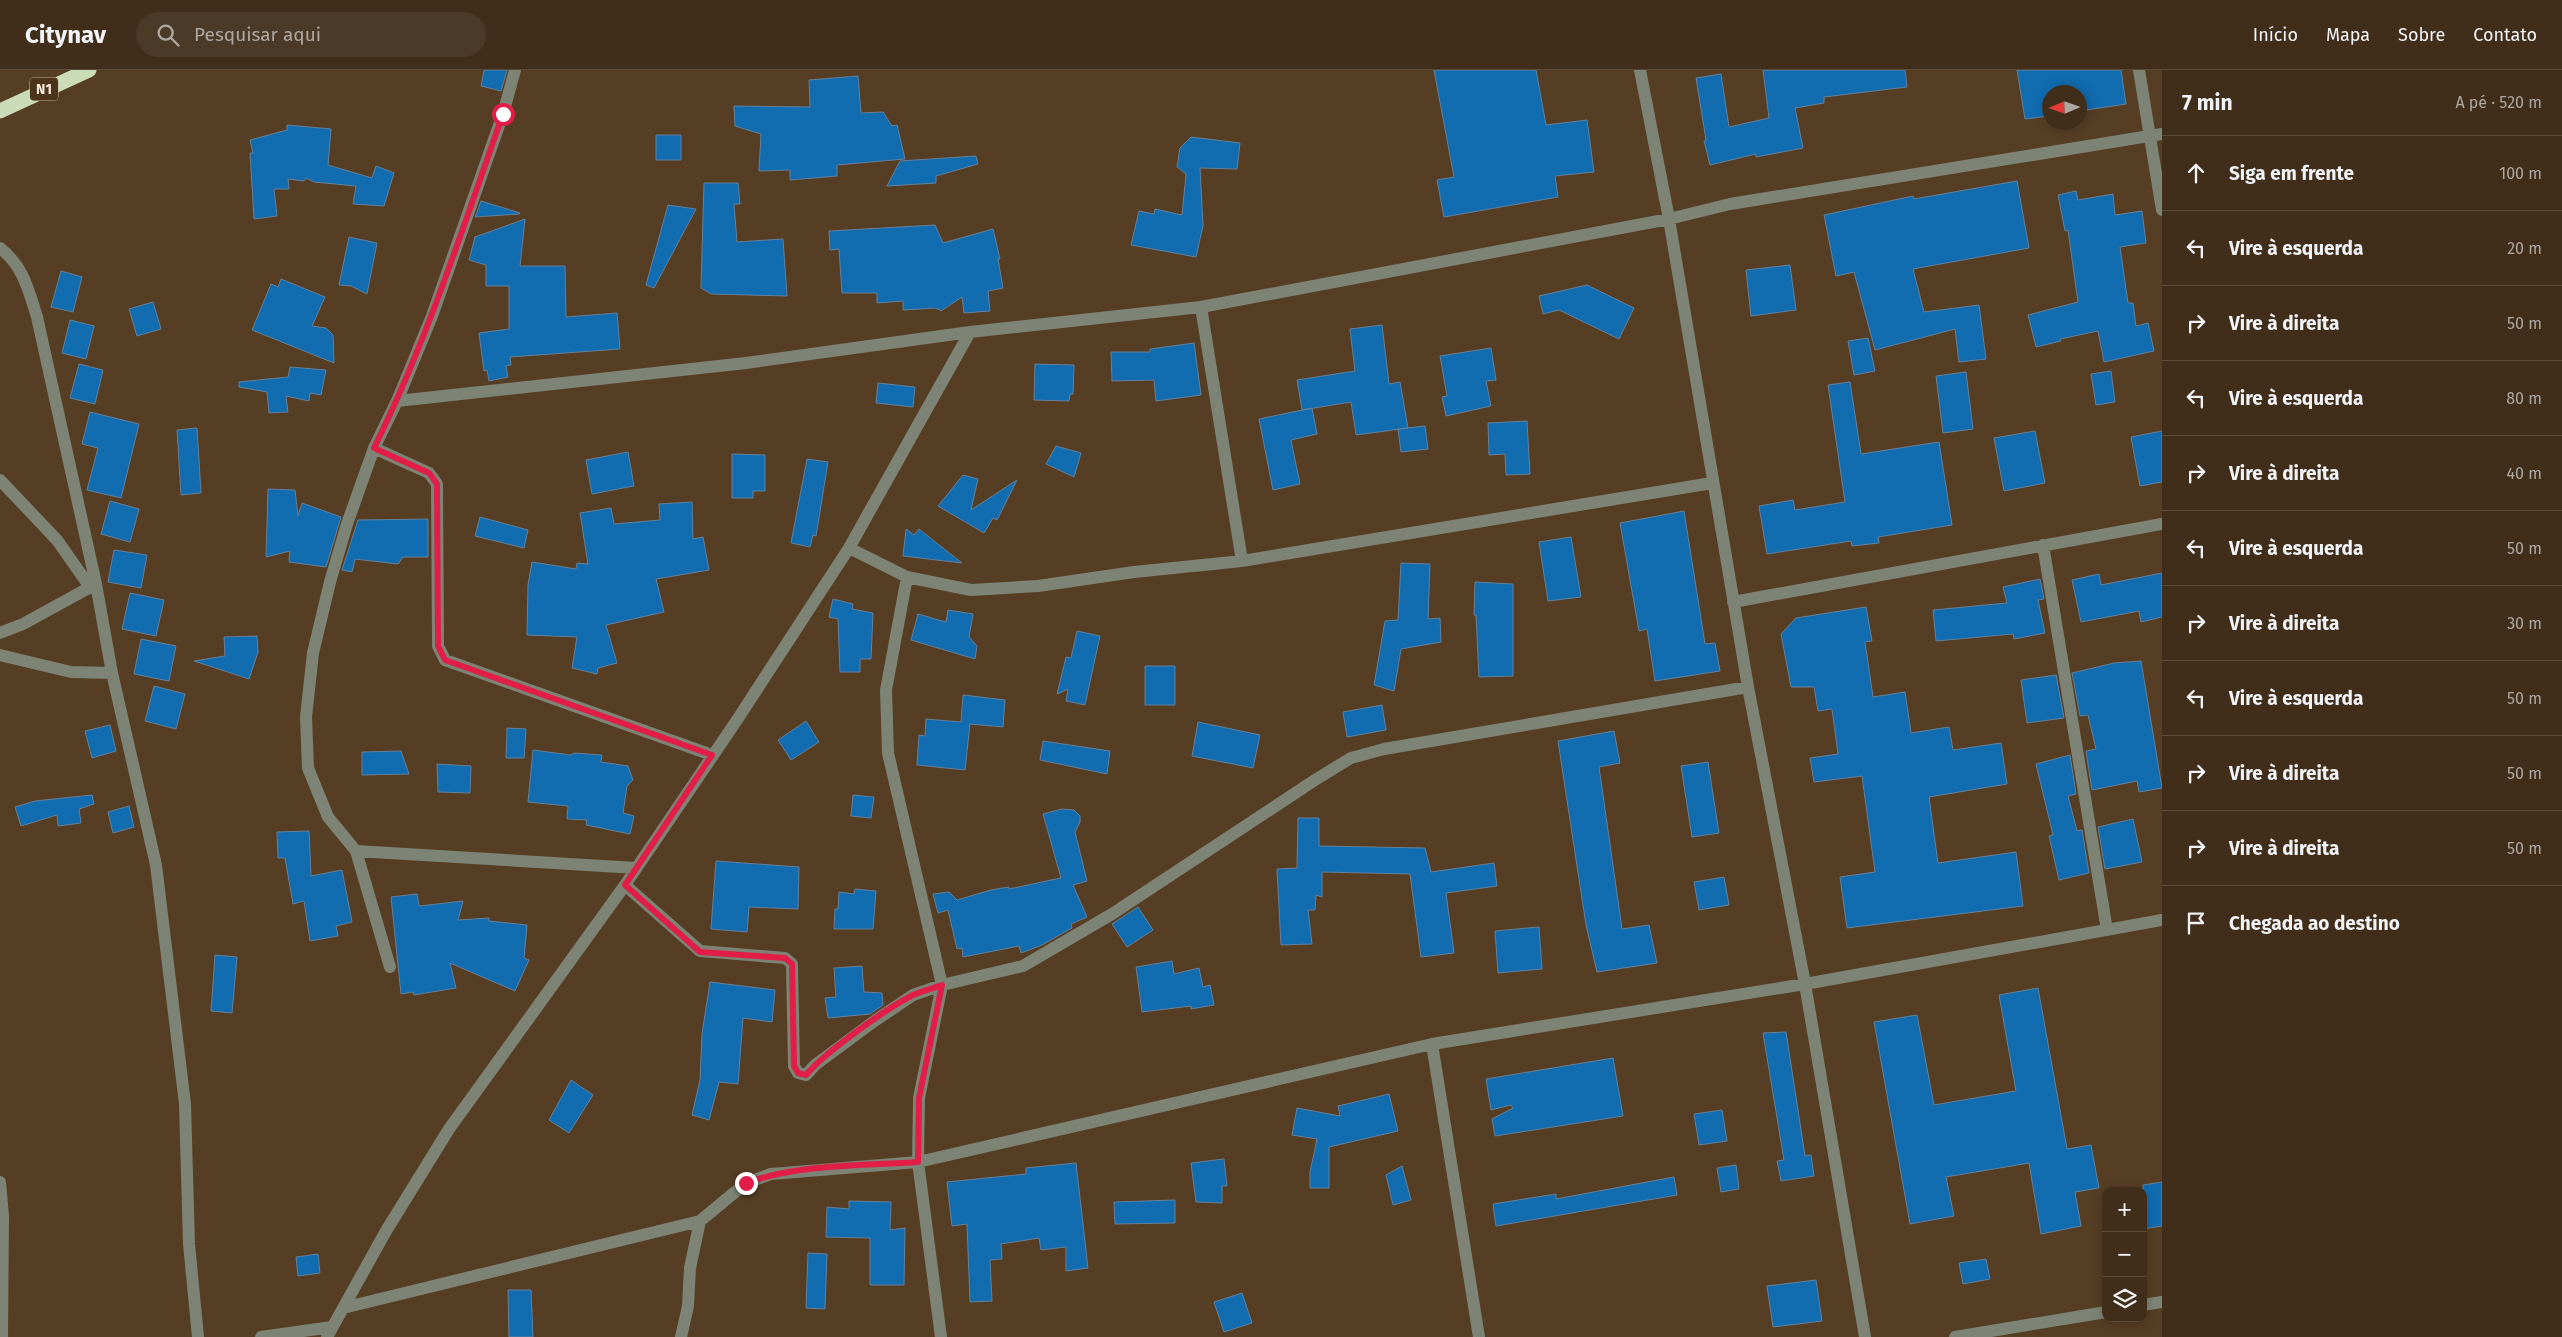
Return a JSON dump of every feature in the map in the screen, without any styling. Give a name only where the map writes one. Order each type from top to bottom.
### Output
[{"type":"highway","name":"N1","points":[[0,111],[83,71]]},
{"type":"street","points":[[390,967],[356,851],[328,817],[308,768],[306,717],[314,653],[330,582],[347,524],[374,448],[397,401],[439,298],[503,114],[515,70]]},
{"type":"street","points":[[1640,70],[1668,219],[1748,687],[1805,984],[1865,1337]]},
{"type":"street","points":[[2139,70],[2162,210]]},
{"type":"street","points":[[397,401],[746,363],[970,332],[1201,308],[1668,219],[1730,204],[2162,134]]},
{"type":"street","points":[[0,248],[14,259],[25,279],[37,317],[93,586],[156,865],[185,1104],[189,1244],[198,1337]]},
{"type":"street","points":[[1201,308],[1242,561]]},
{"type":"street","points":[[261,1337],[330,1332],[386,1232],[449,1129],[625,885],[737,720],[849,548],[970,332]]},
{"type":"street","points":[[374,448],[429,473],[437,484],[438,646],[445,660],[712,755]]},
{"type":"street","points":[[0,480],[57,540],[93,586]]},
{"type":"street","points":[[849,548],[907,577],[971,590],[1038,586],[1134,572],[1242,561],[1712,483]]},
{"type":"street","points":[[1733,602],[2162,524]]},
{"type":"street","points":[[2043,545],[2108,930]]},
{"type":"street","points":[[907,577],[886,690],[888,753],[942,985],[919,1098],[918,1162],[941,1337]]},
{"type":"street","points":[[0,633],[23,624],[93,586]]},
{"type":"street","points":[[0,655],[71,672],[112,673]]},
{"type":"street","points":[[625,885],[700,952],[785,958],[792,964],[794,1066],[798,1073],[806,1075],[814,1065],[913,995],[942,985],[1023,966],[1112,914],[1351,758],[1384,749],[1748,687]]},
{"type":"street","points":[[356,851],[636,868]]},
{"type":"street","points":[[343,1308],[700,1221],[746,1183],[770,1174],[918,1162],[1432,1044],[1805,984],[2162,920]]},
{"type":"street","points":[[1432,1044],[1479,1337]]},
{"type":"street","points":[[0,1182],[3,1216],[2,1337]]},
{"type":"street","points":[[682,1337],[688,1306],[690,1268],[700,1221]]},
{"type":"street","points":[[2147,1304],[2162,1302]]},
{"type":"street","points":[[1955,1337],[2102,1313]]},
{"type":"building","points":[[484,70],[507,70],[501,91],[481,86]]},
{"type":"building","points":[[1434,70],[1536,70],[1546,125],[1587,120],[1594,172],[1555,176],[1558,197],[1444,217],[1437,180],[1454,177]]},
{"type":"building","points":[[1763,70],[1905,70],[1907,87],[1824,97],[1824,103],[1795,108],[1803,148],[1756,157],[1756,154],[1710,165],[1704,141],[1706,140],[1696,78],[1721,74],[1729,127],[1769,118]]},
{"type":"building","points":[[2017,70],[2121,70],[2126,104],[2087,110],[2087,85],[2042,85],[2042,117],[2025,119]]},
{"type":"building","points":[[858,76],[861,113],[883,112],[892,126],[897,125],[905,159],[837,165],[837,176],[790,180],[790,170],[759,171],[761,134],[735,126],[734,106],[810,107],[809,80]]},
{"type":"building","points":[[287,125],[331,129],[328,165],[372,178],[376,166],[394,173],[384,206],[353,204],[356,186],[314,182],[306,178],[304,181],[288,179],[289,189],[274,189],[277,216],[254,219],[250,153],[253,153],[250,140],[287,130]]},
{"type":"building","points":[[656,135],[681,135],[681,160],[656,160]]},
{"type":"building","points":[[1191,137],[1240,143],[1237,169],[1200,168],[1203,226],[1196,257],[1131,245],[1139,211],[1154,214],[1155,209],[1182,215],[1186,174],[1177,167],[1180,148]]},
{"type":"building","points":[[976,156],[978,164],[936,176],[936,183],[887,186],[900,161]]},
{"type":"building","points":[[2017,181],[2029,248],[1913,269],[1924,312],[1979,305],[1986,359],[1959,362],[1955,329],[1875,350],[1854,272],[1836,276],[1824,215],[1913,196],[1914,199]]},
{"type":"building","points":[[704,183],[738,183],[740,204],[734,204],[737,242],[783,239],[787,296],[711,294],[701,288]]},
{"type":"building","points":[[2076,191],[2078,200],[2113,194],[2115,215],[2142,211],[2146,243],[2120,247],[2128,303],[2133,303],[2136,326],[2148,323],[2154,351],[2104,362],[2098,331],[2060,339],[2061,341],[2036,347],[2028,315],[2078,302],[2068,230],[2065,231],[2058,195]]},
{"type":"building","points":[[481,201],[520,213],[475,217]]},
{"type":"building","points":[[668,205],[696,209],[654,288],[646,285]]},
{"type":"building","points":[[525,219],[520,266],[565,266],[566,317],[617,313],[620,349],[510,357],[511,365],[506,366],[508,377],[489,381],[487,370],[484,371],[479,333],[509,329],[509,286],[486,286],[486,265],[469,260],[475,237]]},
{"type":"building","points":[[935,225],[943,243],[993,229],[1000,259],[998,259],[1003,288],[988,291],[990,311],[964,313],[962,297],[941,311],[936,308],[903,310],[903,301],[877,303],[877,293],[842,293],[839,249],[830,250],[829,231]]},
{"type":"building","points":[[349,237],[377,243],[367,294],[351,286],[339,285]]},
{"type":"building","points":[[1790,265],[1796,310],[1751,316],[1746,270]]},
{"type":"building","points":[[61,271],[82,277],[73,312],[51,307]]},
{"type":"building","points":[[281,279],[325,297],[312,326],[326,328],[333,335],[334,363],[252,330],[271,284],[278,287]]},
{"type":"building","points":[[1587,285],[1634,308],[1619,339],[1559,310],[1543,314],[1539,296]]},
{"type":"building","points":[[153,302],[161,329],[137,336],[129,309]]},
{"type":"building","points":[[70,320],[94,326],[86,359],[62,353]]},
{"type":"building","points":[[1382,325],[1389,384],[1400,382],[1408,428],[1356,435],[1351,402],[1302,410],[1297,380],[1355,371],[1350,329]]},
{"type":"building","points":[[1868,338],[1875,371],[1854,375],[1848,341]]},
{"type":"building","points":[[1194,343],[1201,395],[1156,401],[1154,380],[1112,381],[1111,352],[1150,352],[1150,349]]},
{"type":"building","points":[[1491,348],[1496,380],[1486,381],[1491,406],[1446,416],[1442,397],[1447,396],[1440,356]]},
{"type":"building","points":[[79,364],[103,370],[95,404],[70,398]]},
{"type":"building","points":[[1035,364],[1074,365],[1073,394],[1070,394],[1069,401],[1034,400]]},
{"type":"building","points":[[290,367],[326,370],[321,395],[310,393],[309,401],[286,396],[288,412],[269,413],[267,392],[239,387],[239,382],[288,377]]},
{"type":"building","points":[[2111,371],[2115,402],[2096,405],[2091,374]]},
{"type":"building","points":[[1966,372],[1973,429],[1943,433],[1936,376]]},
{"type":"building","points":[[1850,382],[1861,454],[1939,442],[1952,525],[1878,537],[1879,543],[1852,546],[1851,541],[1767,554],[1759,506],[1793,500],[1795,510],[1845,502],[1828,385]]},
{"type":"building","points":[[878,383],[915,387],[913,407],[876,403]]},
{"type":"building","points":[[1312,408],[1317,434],[1291,440],[1300,484],[1273,490],[1259,419]]},
{"type":"building","points":[[90,412],[139,424],[121,498],[87,490],[98,448],[82,444]]},
{"type":"building","points":[[1527,421],[1530,474],[1506,475],[1505,454],[1489,455],[1488,423]]},
{"type":"building","points":[[1425,426],[1428,449],[1401,452],[1398,429]]},
{"type":"building","points":[[197,428],[201,493],[181,495],[177,430]]},
{"type":"building","points":[[2035,431],[2045,483],[2004,491],[1994,438]]},
{"type":"building","points":[[2162,431],[2162,482],[2140,486],[2131,437]]},
{"type":"building","points":[[1056,446],[1081,453],[1074,477],[1046,464]]},
{"type":"building","points":[[628,452],[634,486],[592,494],[586,460]]},
{"type":"building","points":[[732,454],[765,455],[765,491],[753,491],[753,498],[732,498]]},
{"type":"building","points":[[807,459],[828,462],[816,536],[813,535],[810,547],[791,543]]},
{"type":"building","points":[[963,475],[978,479],[971,510],[1017,480],[997,520],[993,518],[984,533],[938,506]]},
{"type":"building","points":[[268,489],[295,490],[298,516],[302,503],[341,517],[326,567],[289,562],[290,551],[266,557]]},
{"type":"building","points":[[110,501],[139,509],[130,542],[101,534]]},
{"type":"building","points":[[692,502],[693,539],[703,537],[709,570],[656,579],[664,612],[606,625],[617,663],[598,668],[597,674],[572,668],[577,637],[527,635],[528,585],[532,562],[576,569],[577,563],[588,564],[580,513],[611,508],[614,524],[660,520],[659,504]]},
{"type":"building","points":[[1684,511],[1705,644],[1715,643],[1720,671],[1655,681],[1647,629],[1639,631],[1620,523]]},
{"type":"building","points":[[480,517],[528,530],[524,548],[475,536]]},
{"type":"building","points":[[428,519],[428,557],[403,557],[398,564],[355,559],[352,572],[342,570],[358,520]]},
{"type":"building","points":[[906,529],[914,535],[919,529],[962,563],[903,556]]},
{"type":"building","points":[[1571,537],[1581,597],[1548,601],[1539,542]]},
{"type":"building","points":[[114,550],[147,555],[141,588],[108,582]]},
{"type":"building","points":[[1401,563],[1430,564],[1428,619],[1440,618],[1441,642],[1401,649],[1394,691],[1374,685],[1385,621],[1398,620]]},
{"type":"building","points":[[2162,573],[2162,617],[2141,622],[2139,611],[2081,622],[2072,580],[2099,574],[2101,585]]},
{"type":"building","points":[[2040,579],[2044,599],[2038,600],[2045,633],[2014,639],[2013,634],[1936,641],[1933,610],[2007,603],[2003,587]]},
{"type":"building","points":[[1475,582],[1513,584],[1513,676],[1479,677],[1476,615],[1474,615]]},
{"type":"building","points":[[130,593],[164,600],[156,636],[122,629]]},
{"type":"building","points":[[833,599],[853,604],[852,609],[873,613],[871,659],[860,659],[860,672],[840,672],[838,619],[829,617]]},
{"type":"building","points":[[1866,607],[1872,641],[1865,642],[1873,697],[1905,692],[1911,733],[1949,727],[1953,750],[2001,743],[2007,784],[1929,797],[1938,863],[2016,852],[2023,906],[1847,928],[1840,877],[1875,872],[1862,776],[1814,782],[1810,758],[1838,754],[1832,709],[1818,711],[1814,687],[1791,687],[1781,634],[1796,618]]},
{"type":"building","points":[[948,610],[973,614],[969,637],[977,646],[975,659],[911,640],[918,614],[946,622]]},
{"type":"building","points":[[1077,631],[1100,636],[1085,705],[1066,701],[1068,689],[1057,694],[1066,657],[1071,658]]},
{"type":"building","points":[[257,636],[258,652],[249,679],[194,661],[225,656],[224,637]]},
{"type":"building","points":[[141,639],[176,646],[169,681],[134,674]]},
{"type":"building","points":[[2141,661],[2162,788],[2139,792],[2137,781],[2092,790],[2086,751],[2096,749],[2088,715],[2080,716],[2072,673],[2114,663]]},
{"type":"building","points":[[1145,666],[1175,666],[1175,705],[1145,705]]},
{"type":"building","points":[[2056,675],[2064,718],[2027,723],[2021,680]]},
{"type":"building","points":[[154,686],[185,694],[176,729],[145,721]]},
{"type":"building","points":[[963,695],[1005,700],[1003,727],[970,724],[965,770],[917,765],[919,735],[925,736],[926,719],[961,722]]},
{"type":"building","points":[[1382,705],[1386,730],[1347,737],[1343,712]]},
{"type":"building","points":[[806,721],[819,742],[791,760],[778,740]]},
{"type":"building","points":[[1198,722],[1260,735],[1253,768],[1192,756]]},
{"type":"building","points":[[110,725],[116,751],[92,758],[85,731]]},
{"type":"building","points":[[507,728],[526,729],[524,758],[506,758]]},
{"type":"building","points":[[1614,731],[1620,763],[1599,767],[1622,929],[1649,925],[1657,963],[1597,972],[1586,925],[1558,741]]},
{"type":"building","points":[[1043,741],[1110,751],[1107,774],[1040,760]]},
{"type":"building","points":[[533,750],[571,755],[574,753],[602,755],[601,762],[628,766],[633,780],[627,786],[623,813],[634,816],[630,834],[586,825],[587,820],[567,819],[568,806],[528,802]]},
{"type":"building","points":[[401,751],[409,774],[362,775],[362,752]]},
{"type":"building","points":[[2070,755],[2076,794],[2068,796],[2077,831],[2082,830],[2089,873],[2059,880],[2049,836],[2053,835],[2036,764]]},
{"type":"building","points":[[1708,762],[1719,833],[1692,837],[1681,766]]},
{"type":"building","points":[[437,764],[471,766],[470,793],[438,792]]},
{"type":"building","points":[[92,795],[94,804],[79,809],[81,823],[58,826],[57,815],[21,826],[15,807],[35,801]]},
{"type":"building","points":[[853,795],[874,797],[871,818],[851,816]]},
{"type":"building","points":[[129,806],[134,827],[113,833],[108,812]]},
{"type":"building","points":[[1062,809],[1074,810],[1080,816],[1080,822],[1075,832],[1087,881],[1073,885],[1087,917],[1071,924],[1072,928],[1042,945],[1021,953],[1019,946],[963,957],[962,948],[957,949],[948,910],[938,913],[933,894],[949,892],[957,900],[991,890],[1009,887],[1009,889],[1061,878],[1043,814]]},
{"type":"building","points":[[1298,818],[1319,818],[1319,846],[1425,848],[1431,872],[1494,863],[1497,886],[1446,893],[1454,953],[1421,957],[1410,874],[1322,872],[1322,897],[1316,895],[1315,910],[1308,910],[1312,944],[1281,945],[1277,869],[1297,868]]},
{"type":"building","points":[[2133,819],[2142,862],[2105,869],[2098,827]]},
{"type":"building","points":[[309,831],[311,876],[342,870],[352,922],[336,926],[338,936],[310,941],[304,901],[293,904],[285,858],[278,858],[277,832]]},
{"type":"building","points":[[716,861],[799,867],[798,909],[749,907],[747,932],[711,929]]},
{"type":"building","points":[[1724,877],[1729,905],[1699,910],[1694,882]]},
{"type":"building","points":[[855,889],[876,891],[873,929],[834,929],[835,909],[838,909],[839,892],[854,894]]},
{"type":"building","points":[[417,894],[419,906],[463,901],[458,920],[489,918],[489,921],[527,925],[524,958],[529,960],[515,991],[450,963],[456,988],[414,995],[413,992],[401,994],[391,897]]},
{"type":"building","points":[[1138,907],[1153,930],[1127,947],[1112,924]]},
{"type":"building","points":[[1539,927],[1542,969],[1498,973],[1495,931]]},
{"type":"building","points":[[215,955],[237,957],[232,1013],[211,1011]]},
{"type":"building","points":[[1172,961],[1174,974],[1199,968],[1203,987],[1210,985],[1214,1005],[1191,1009],[1191,1006],[1142,1012],[1136,967]]},
{"type":"building","points":[[862,966],[864,992],[882,993],[883,1005],[870,1014],[828,1018],[825,998],[836,997],[834,968]]},
{"type":"building","points":[[710,982],[775,990],[772,1022],[743,1018],[738,1084],[719,1082],[709,1120],[692,1115],[700,1080],[702,1034]]},
{"type":"building","points":[[2038,988],[2067,1149],[2091,1145],[2099,1188],[2075,1192],[2081,1226],[2041,1234],[2029,1163],[1946,1177],[1954,1216],[1910,1224],[1874,1022],[1917,1015],[1934,1105],[2016,1091],[1999,995]]},
{"type":"building","points":[[1786,1032],[1805,1156],[1811,1155],[1814,1176],[1781,1181],[1777,1161],[1784,1160],[1763,1033]]},
{"type":"building","points":[[1613,1058],[1623,1116],[1495,1136],[1492,1119],[1513,1108],[1511,1105],[1491,1110],[1486,1079]]},
{"type":"building","points":[[571,1080],[593,1095],[569,1133],[549,1120]]},
{"type":"building","points":[[1389,1094],[1398,1131],[1329,1147],[1329,1188],[1310,1188],[1310,1172],[1317,1139],[1292,1135],[1297,1108],[1340,1116],[1338,1106]]},
{"type":"building","points":[[1722,1110],[1727,1141],[1699,1145],[1694,1114]]},
{"type":"building","points":[[1224,1159],[1227,1186],[1222,1186],[1222,1203],[1196,1202],[1191,1163]]},
{"type":"building","points":[[1076,1163],[1088,1268],[1066,1271],[1066,1247],[1041,1250],[1039,1238],[1001,1244],[1002,1259],[990,1260],[992,1301],[970,1302],[967,1224],[952,1226],[947,1182],[1026,1174],[1026,1168]]},
{"type":"building","points":[[1736,1165],[1739,1189],[1721,1192],[1717,1168]]},
{"type":"building","points":[[1402,1166],[1411,1200],[1393,1205],[1386,1175]]},
{"type":"building","points":[[1674,1177],[1677,1195],[1496,1226],[1493,1204],[1556,1194],[1556,1199]]},
{"type":"building","points":[[2162,1182],[2162,1226],[2147,1228],[2147,1187],[2143,1187],[2143,1185]]},
{"type":"building","points":[[1175,1200],[1175,1223],[1115,1224],[1114,1202]]},
{"type":"building","points":[[849,1201],[891,1202],[890,1230],[905,1228],[904,1285],[870,1285],[870,1238],[826,1237],[827,1207],[849,1209]]},
{"type":"building","points":[[808,1253],[827,1254],[825,1309],[806,1308]]},
{"type":"building","points":[[318,1254],[320,1273],[298,1276],[296,1257]]},
{"type":"building","points":[[1986,1259],[1990,1279],[1963,1284],[1959,1263]]},
{"type":"building","points":[[1816,1280],[1822,1321],[1773,1327],[1767,1286]]},
{"type":"building","points":[[508,1290],[531,1290],[533,1337],[509,1337]]},
{"type":"building","points":[[1242,1293],[1252,1323],[1224,1332],[1214,1302]]},
{"type":"route","points":[[503,114],[432,316],[397,401],[374,448],[429,473],[437,484],[438,646],[445,660],[712,755],[625,885],[700,952],[785,958],[792,964],[794,1066],[798,1073],[806,1075],[814,1065],[913,995],[942,985],[919,1098],[918,1162],[770,1174],[746,1183]]}]
